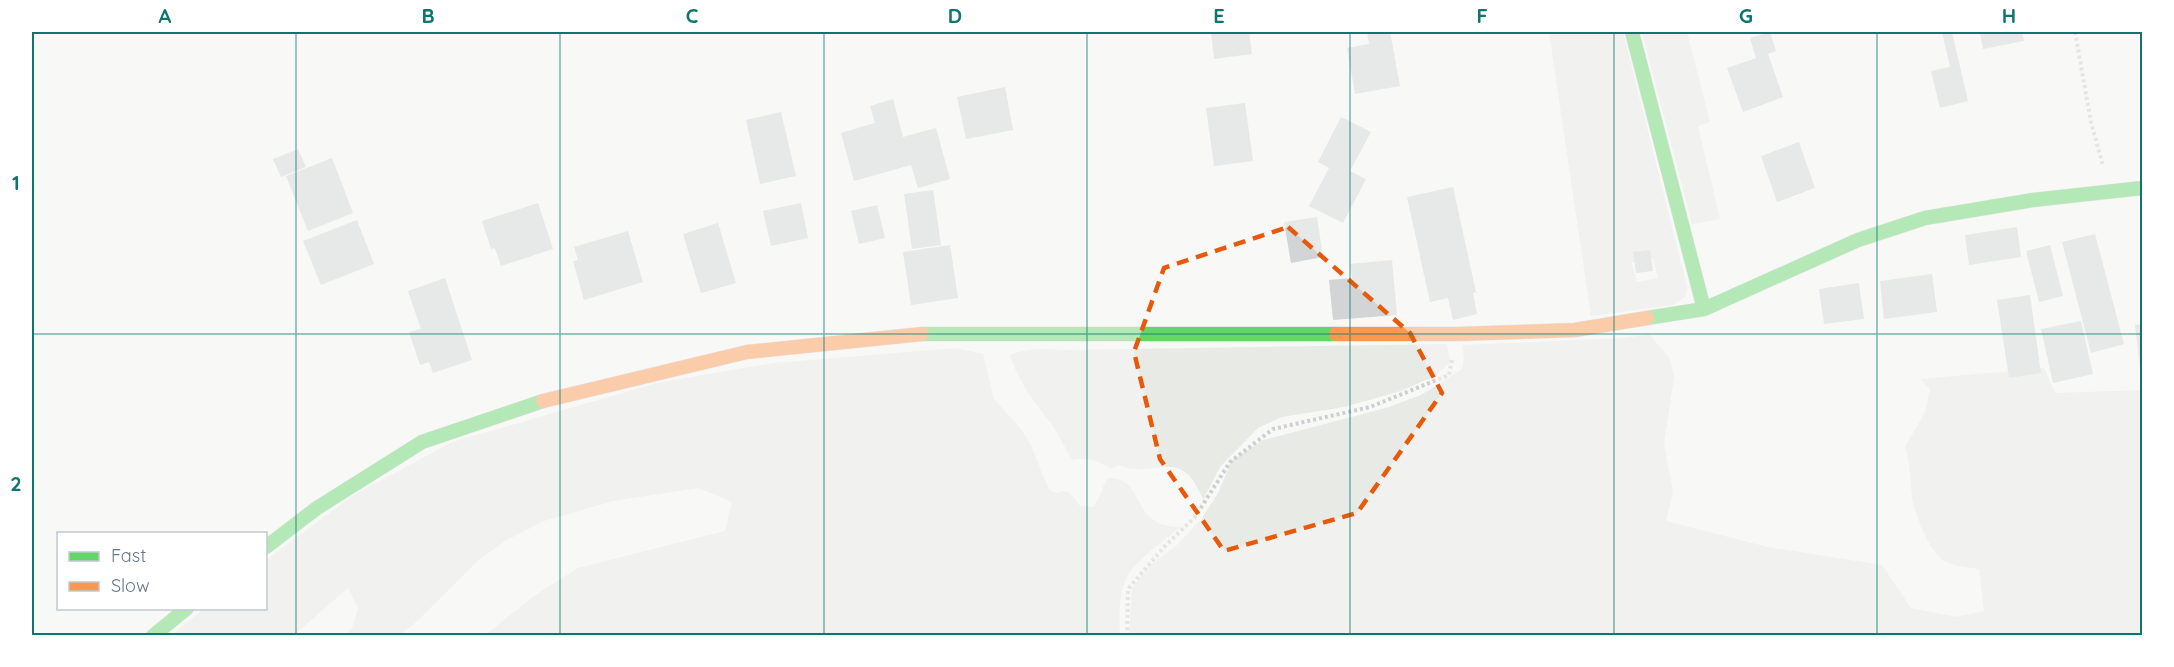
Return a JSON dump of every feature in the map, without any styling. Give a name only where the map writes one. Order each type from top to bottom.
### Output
[{"type":"street","points":[[1632,32],[1704,309]]},
{"type":"street","points":[[267,546],[317,508],[422,442],[539,402],[747,352],[916,334],[1458,334],[1575,330],[1704,309],[1858,240],[1925,218],[2033,200],[2142,188]]},
{"type":"street","points":[[153,636],[186,610]]},
{"type":"path","points":[[2075,32],[2091,122],[2110,191]]},
{"type":"path","points":[[1127,636],[1128,589],[1164,547],[1195,517],[1230,462],[1273,429],[1370,407],[1449,375],[1458,334]]},
{"type":"highlighted area","points":[[1288,227],[1410,333],[1442,393],[1357,513],[1224,551],[1160,459],[1134,352],[1164,268]]},
{"type":"shaded area","points":[[1549,32],[1623,32],[1687,287],[1685,297],[1673,305],[1591,316]],"holes":[[[1653,258],[1658,278],[1637,282],[1632,263]]]},
{"type":"shaded area","points":[[1642,32],[1687,32],[1710,122],[1698,126],[1720,219],[1692,224]]},
{"type":"shaded area","points":[[1649,334],[1670,359],[1674,378],[1664,444],[1673,492],[1666,521],[1768,547],[1882,565],[1911,608],[1956,617],[1984,611],[1979,569],[1952,564],[1938,556],[1925,534],[1915,509],[1905,447],[1925,412],[1930,389],[1920,379],[2044,368],[2055,393],[2142,390],[2142,635],[1129,636],[1132,589],[1147,568],[1177,545],[1202,518],[1218,493],[1232,460],[1263,440],[1386,408],[1421,395],[1462,369],[1464,358],[1462,345],[1625,338]]},
{"type":"shaded area","points":[[1447,344],[1450,363],[1435,376],[1401,391],[1344,407],[1282,417],[1258,428],[1220,467],[1203,500],[1195,483],[1186,473],[1176,468],[1132,469],[1118,465],[1111,469],[1093,460],[1072,460],[1051,423],[1022,383],[1010,355],[1037,349]]},
{"type":"shaded area","points":[[956,348],[983,354],[994,399],[1030,443],[1049,490],[1057,493],[1068,492],[1080,506],[1093,507],[1108,478],[1121,480],[1129,486],[1152,519],[1163,525],[1180,527],[1145,556],[1129,574],[1122,590],[1120,635],[485,635],[534,596],[578,568],[725,531],[732,502],[699,488],[613,501],[544,521],[505,541],[480,559],[413,625],[399,635],[346,635],[352,628],[358,608],[348,588],[294,635],[170,636],[203,610],[267,610],[267,559],[352,496],[452,442],[657,383],[773,363]]},
{"type":"building","points":[[1211,32],[1249,32],[1252,54],[1214,59]]},
{"type":"building","points":[[1367,32],[1390,32],[1400,86],[1355,94],[1347,48],[1369,44]]},
{"type":"building","points":[[1770,32],[1776,51],[1768,54],[1783,97],[1743,112],[1727,68],[1756,58],[1750,38]]},
{"type":"building","points":[[1942,32],[1952,32],[1968,101],[1940,108],[1931,71],[1950,67]]},
{"type":"building","points":[[1980,32],[2022,32],[2024,41],[1983,49]]},
{"type":"building","points":[[1005,87],[1013,130],[966,139],[957,97]]},
{"type":"building","points":[[893,99],[903,137],[936,128],[950,179],[918,188],[911,165],[854,181],[841,133],[875,123],[870,106]]},
{"type":"building","points":[[1245,103],[1253,161],[1214,166],[1206,108]]},
{"type":"building","points":[[781,112],[796,176],[760,184],[746,120]]},
{"type":"building","points":[[1341,117],[1371,132],[1350,171],[1366,179],[1343,223],[1309,206],[1329,168],[1318,162]]},
{"type":"building","points":[[1799,142],[1815,188],[1777,202],[1761,156]]},
{"type":"building","points":[[298,149],[306,167],[281,177],[273,159]]},
{"type":"building","points":[[332,158],[353,213],[308,231],[286,176]]},
{"type":"building","points":[[1453,187],[1476,292],[1473,293],[1477,314],[1453,320],[1448,298],[1430,302],[1407,197]]},
{"type":"building","points":[[933,190],[941,245],[912,249],[904,194]]},
{"type":"building","points":[[538,203],[553,249],[501,266],[495,248],[491,249],[482,221]]},
{"type":"building","points":[[801,203],[808,238],[771,246],[763,211]]},
{"type":"building","points":[[877,205],[885,238],[859,244],[851,211]]},
{"type":"building","points":[[1317,217],[1323,257],[1291,263],[1284,222]]},
{"type":"building","points":[[357,220],[374,264],[321,285],[303,241]]},
{"type":"building","points":[[718,223],[736,283],[701,293],[683,234]]},
{"type":"building","points":[[2017,227],[2021,257],[1969,265],[1965,235]]},
{"type":"building","points":[[628,231],[643,282],[584,300],[573,261],[578,260],[574,247]]},
{"type":"building","points":[[2095,234],[2124,344],[2091,353],[2062,242]]},
{"type":"building","points":[[950,245],[958,298],[911,305],[903,252]]},
{"type":"building","points":[[2050,245],[2063,296],[2039,302],[2026,251]]},
{"type":"building","points":[[1650,250],[1653,271],[1636,273],[1633,252]]},
{"type":"building","points":[[1392,260],[1397,315],[1333,320],[1329,280],[1352,278],[1350,264]]},
{"type":"building","points":[[1932,274],[1937,312],[1884,319],[1880,281]]},
{"type":"building","points":[[445,278],[472,360],[433,373],[429,362],[420,365],[409,332],[421,329],[408,291]]},
{"type":"building","points":[[1859,283],[1864,319],[1824,324],[1819,289]]},
{"type":"building","points":[[2030,295],[2041,373],[2009,378],[1997,300]]},
{"type":"building","points":[[2081,321],[2093,374],[2053,383],[2041,329]]},
{"type":"building","points":[[2142,324],[2142,367],[2140,367],[2135,325]]},
{"type":"traffic: fast","points":[[1632,32],[1704,309]]},
{"type":"traffic: fast","points":[[1647,318],[1704,309],[1858,240],[1925,218],[2033,200],[2142,188]]},
{"type":"traffic: fast","points":[[922,334],[1336,334]]},
{"type":"traffic: fast","points":[[267,546],[317,508],[422,442],[543,401]]},
{"type":"traffic: fast","points":[[153,636],[185,610]]},
{"type":"traffic: slow","points":[[1336,334],[1458,334],[1575,330],[1647,318]]},
{"type":"traffic: slow","points":[[543,401],[747,352],[922,334]]}]
